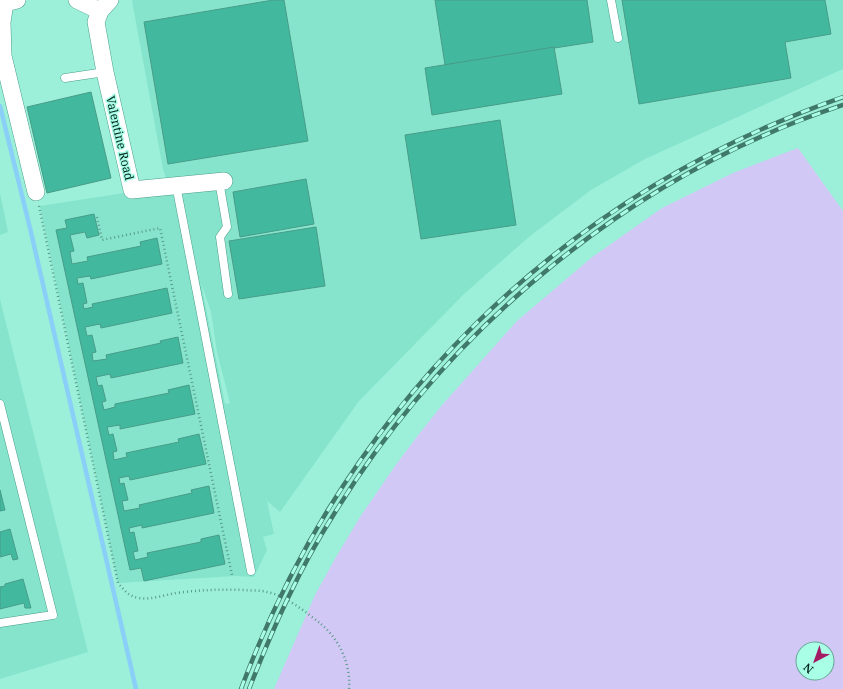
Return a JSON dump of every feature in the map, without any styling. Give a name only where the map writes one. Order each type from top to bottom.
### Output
[{"type":"street","points":[[17,0],[5,3],[2,22],[3,56],[36,192]]},
{"type":"street","points":[[77,0],[105,6]]},
{"type":"street","name":"Valentine Road","points":[[105,6],[96,22],[105,72],[132,190],[221,181]]},
{"type":"lane","points":[[611,0],[618,38]]},
{"type":"lane","points":[[65,78],[105,72]]},
{"type":"lane","points":[[221,181],[227,227],[220,237],[228,294]]},
{"type":"lane","points":[[176,185],[251,571]]},
{"type":"lane","points":[[0,406],[53,615],[0,623]]},
{"type":"path","points":[[36,192],[118,583],[128,595],[141,598],[218,589],[267,592],[280,597],[313,617],[334,639],[342,651],[348,665],[350,681],[349,689]]},
{"type":"path","points":[[97,217],[102,240],[160,228],[232,575]]},
{"type":"shaded area","points":[[843,0],[843,69],[645,159],[591,190],[530,236],[464,294],[359,401],[280,512],[267,501],[274,534],[263,537],[267,550],[254,577],[235,576],[118,583],[40,206],[169,186],[163,169],[132,1]],"holes":[[[201,283],[211,312],[217,352],[230,403],[225,404]]]},
{"type":"shaded area","points":[[798,148],[843,211],[843,689],[274,689],[315,595],[336,557],[360,517],[395,466],[443,404],[517,321],[591,258],[662,208],[733,173]]},
{"type":"shaded area","points":[[0,193],[8,232],[0,235]]},
{"type":"shaded area","points":[[0,299],[88,652],[0,679]]},
{"type":"building","points":[[273,0],[284,0],[308,141],[168,164],[144,22]]},
{"type":"building","points":[[435,0],[587,0],[593,42],[445,65]]},
{"type":"building","points":[[622,0],[825,0],[831,34],[785,42],[791,78],[639,104]]},
{"type":"building","points":[[554,47],[562,94],[432,115],[425,68]]},
{"type":"building","points":[[91,92],[111,178],[47,193],[27,107]]},
{"type":"building","points":[[500,120],[516,225],[421,239],[405,135]]},
{"type":"building","points":[[306,179],[314,224],[240,237],[233,192]]},
{"type":"building","points":[[94,214],[99,235],[87,238],[85,232],[70,235],[74,251],[70,252],[72,264],[88,261],[87,257],[141,246],[140,242],[157,238],[162,264],[91,279],[90,276],[77,278],[78,284],[83,283],[87,303],[83,304],[84,309],[93,307],[92,304],[167,288],[172,313],[101,328],[100,324],[85,327],[87,336],[92,335],[96,352],[92,353],[93,361],[107,359],[106,355],[161,343],[160,341],[178,337],[183,363],[111,378],[110,374],[96,377],[98,386],[102,385],[106,401],[102,402],[104,410],[115,407],[115,404],[169,393],[168,390],[189,385],[195,414],[120,429],[120,425],[107,427],[109,435],[113,434],[117,451],[113,452],[114,460],[127,457],[126,453],[179,442],[178,439],[199,434],[206,464],[130,480],[129,476],[119,478],[120,484],[124,483],[128,500],[122,501],[124,511],[140,508],[139,505],[192,493],[191,490],[209,486],[214,513],[142,528],[142,525],[129,528],[130,533],[134,532],[138,551],[133,552],[135,560],[148,557],[147,553],[201,542],[201,539],[219,535],[225,564],[144,581],[141,568],[130,570],[56,230],[67,228],[65,220]]},
{"type":"building","points":[[316,227],[325,286],[239,299],[229,241]]},
{"type":"building","points":[[0,490],[5,510],[0,511]]},
{"type":"building","points":[[10,529],[18,559],[13,560],[11,554],[0,557],[0,532]]},
{"type":"building","points":[[23,579],[31,608],[25,608],[24,603],[0,609],[0,587]]},
{"type":"waterway","points":[[0,106],[30,228],[136,689]]},
{"type":"railway","points":[[241,689],[285,587],[339,492],[403,404],[475,325],[555,254],[644,192],[740,139],[843,97]]},
{"type":"railway","points":[[249,689],[287,599],[309,556],[334,514],[380,446],[433,381],[490,321],[553,265],[620,215],[691,172],[766,135],[843,105]]}]
